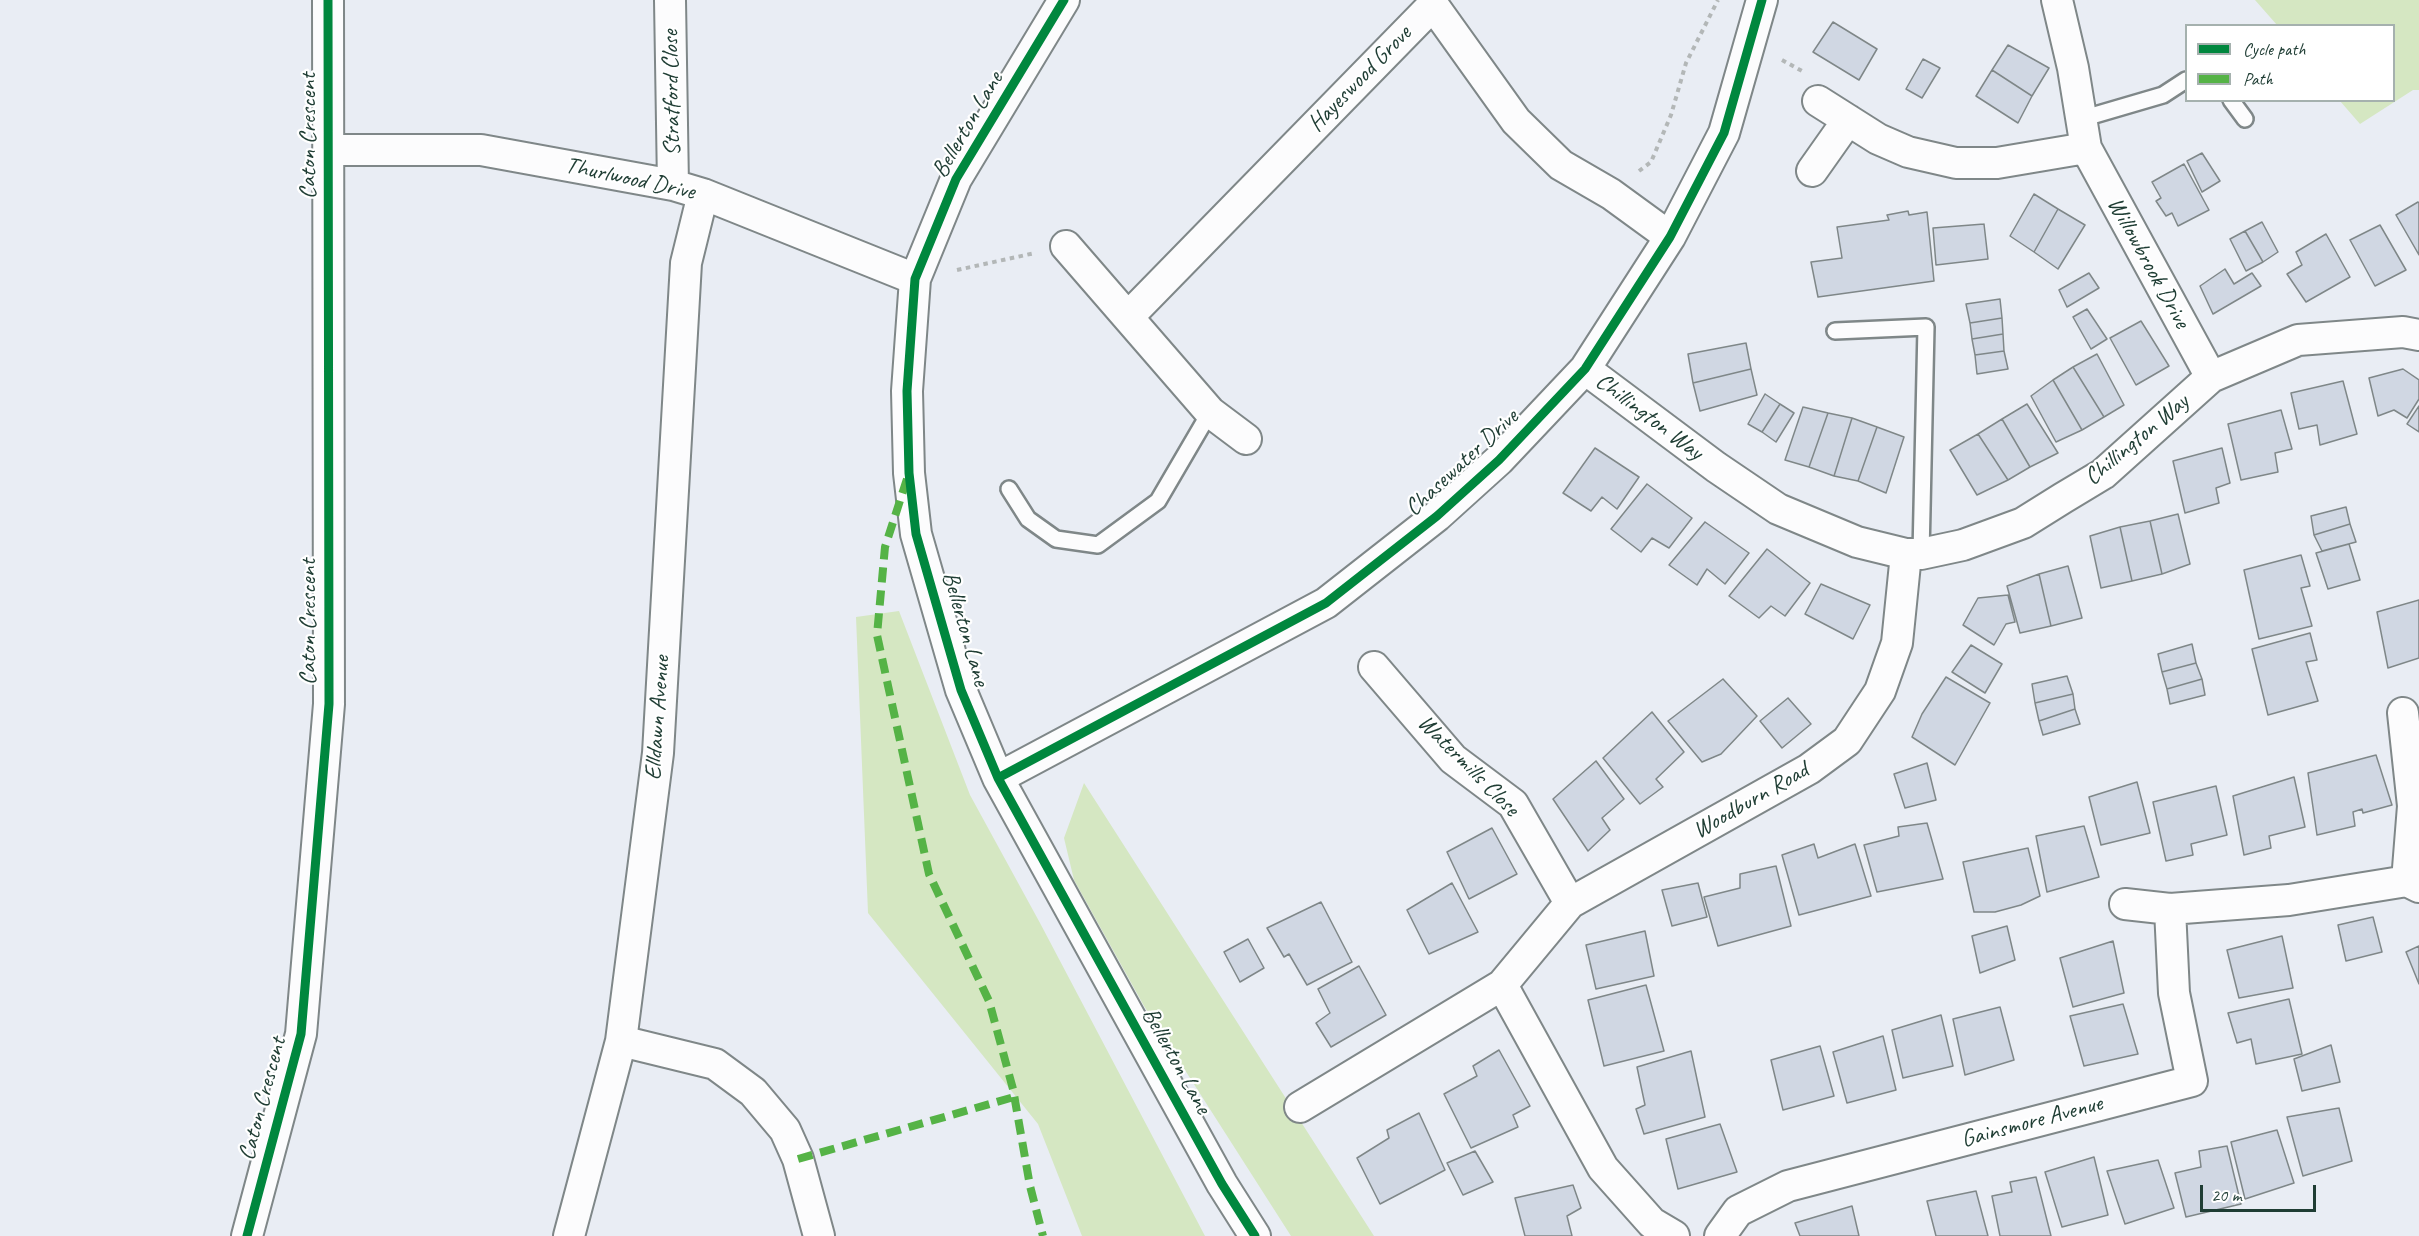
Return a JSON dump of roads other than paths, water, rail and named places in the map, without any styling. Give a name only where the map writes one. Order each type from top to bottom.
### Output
[{"type":"street","name":"Caton Crescent","points":[[247,1236],[301,1034],[329,704],[327,0]]},
{"type":"street","name":"Stratford Close","points":[[670,0],[673,185]]},
{"type":"street","name":"Bellerton Lane","points":[[1064,0],[956,179],[915,279],[907,391],[909,473],[916,534],[961,690],[998,778],[1222,1184],[1255,1236]]},
{"type":"street","name":"Chasewater Drive","points":[[998,778],[1326,603],[1437,516],[1481,476],[1585,369],[1670,237],[1724,133],[1762,0]]},
{"type":"street","name":"Willowbrook Drive","points":[[2057,0],[2073,68],[2086,148],[2211,377]]},
{"type":"street","name":"Hayeswood Grove","points":[[1128,318],[1435,2],[1516,121],[1561,165],[1611,194],[1670,237]]},
{"type":"street","points":[[1818,101],[1878,139],[1908,152],[1956,163],[1997,163],[2086,148]]},
{"type":"street","points":[[1812,171],[1848,120]]},
{"type":"street","name":"Thurlwood Drive","points":[[329,150],[481,150],[673,185],[703,194],[915,279]]},
{"type":"street","name":"Elldawn Avenue","points":[[569,1236],[621,1041],[658,753],[686,263],[703,194]]},
{"type":"street","points":[[1066,246],[1210,412],[1246,439]]},
{"type":"street","name":"Chillington Way","points":[[1585,369],[1716,467],[1778,509],[1857,542],[1913,554],[1963,545],[2023,523],[2103,474],[2211,377],[2298,340],[2403,332],[2419,335]]},
{"type":"street","name":"Woodburn Road","points":[[1300,1107],[1502,985],[1570,903],[1809,769],[1847,741],[1880,691],[1897,643],[1913,554]]},
{"type":"street","name":"Watermills Close","points":[[1374,668],[1453,759],[1513,804],[1570,903]]},
{"type":"street","points":[[2126,904],[2170,909],[2289,900],[2413,884],[2414,806],[2409,730]]},
{"type":"street","name":"Gainsmore Avenue","points":[[1720,1236],[1738,1211],[1788,1186],[2192,1081],[2174,993],[2170,909]]},
{"type":"street","points":[[1502,985],[1603,1168],[1652,1223],[1674,1236]]},
{"type":"street","points":[[621,1041],[715,1064],[753,1092],[785,1130],[798,1159],[819,1236]]},
{"type":"lane","points":[[2081,119],[2163,95],[2185,81]]},
{"type":"lane","points":[[2232,102],[2245,119]]},
{"type":"lane","points":[[1835,330],[1926,327],[1913,554]]},
{"type":"lane","points":[[1009,489],[1028,519],[1056,539],[1098,545],[1158,501],[1210,412]]}]
